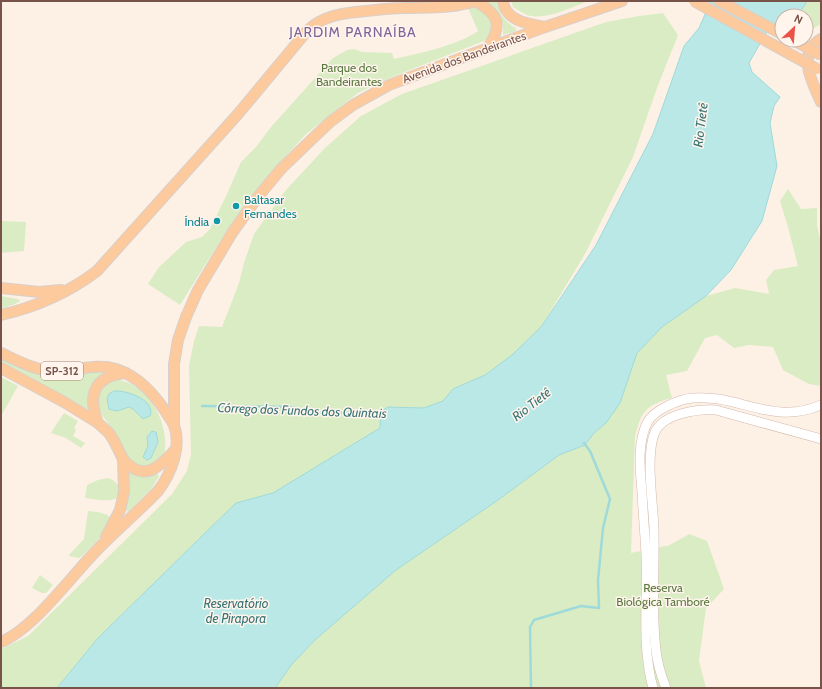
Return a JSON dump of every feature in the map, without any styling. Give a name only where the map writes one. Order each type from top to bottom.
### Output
[{"type":"main road","points":[[1,315],[23,310],[50,299],[73,288],[97,271],[238,114],[306,31],[322,19],[349,13],[402,8],[436,8],[475,1],[488,9],[496,19],[497,30],[495,37],[488,48]]},
{"type":"main road","points":[[502,1],[505,10],[510,16],[531,25],[545,27]]},
{"type":"main road","name":"Avenida dos Bandeirantes","points":[[174,425],[174,364],[178,340],[198,290],[232,233],[281,169],[330,122],[353,105],[389,85],[545,27],[622,1]]},
{"type":"main road","points":[[694,1],[819,70]]},
{"type":"main road","points":[[719,1],[774,30]]},
{"type":"main road","points":[[821,39],[817,41],[812,48],[808,57],[807,66],[821,102]]},
{"type":"main road","points":[[808,48],[821,55]]},
{"type":"main road","points":[[1,288],[50,292],[73,288]]},
{"type":"main road","name":"SP-312","points":[[1,353],[25,364],[45,370],[60,371],[99,367],[116,369],[136,379],[152,392],[174,425],[176,436],[173,465],[162,486],[96,551],[37,616],[12,637],[1,642]]},
{"type":"main road","name":"SP-312","points":[[1,368],[64,402],[98,423],[112,437],[123,459],[124,492],[120,510],[113,525],[96,551]]},
{"type":"main road","points":[[98,423],[93,404],[95,388],[105,379],[117,374],[126,374]]},
{"type":"main road","points":[[653,688],[649,672],[645,622],[646,556],[640,450],[644,431],[649,418],[659,410],[692,398],[719,399],[766,411],[790,413],[812,409],[821,405]]},
{"type":"main road","points":[[666,688],[659,671],[656,649],[654,528],[650,458],[656,431],[662,424],[671,418],[682,413],[704,409],[716,410],[821,439]]},
{"type":"main road","points":[[123,459],[134,469],[148,472],[160,466],[175,450]]},
{"type":"green space","points":[[489,1],[497,1],[497,5],[506,21],[516,28],[516,31],[503,35],[503,23],[497,11],[487,3]]},
{"type":"green space","points":[[511,1],[589,1],[550,15],[534,16],[527,15],[513,7]]},
{"type":"green space","points":[[807,1],[821,1],[821,24],[814,28],[814,8],[803,8]]},
{"type":"green space","name":"Parque dos Bandeirantes","points":[[472,7],[483,11],[491,19],[492,28],[489,39],[387,79],[358,93],[306,134],[273,170],[227,230],[180,305],[148,284],[159,267],[186,242],[202,237],[210,229],[241,162],[256,147],[271,127],[333,58],[347,50],[354,49],[362,52],[392,53],[394,59],[449,45],[478,31],[468,8]]},
{"type":"green space","points":[[663,13],[678,35],[657,88],[633,157],[585,254],[541,327],[512,355],[485,375],[453,389],[443,401],[424,408],[388,407],[381,412],[380,428],[273,494],[236,504],[98,638],[57,688],[1,688],[1,649],[28,636],[172,494],[187,471],[191,454],[189,366],[194,341],[199,326],[222,327],[239,283],[254,234],[286,190],[325,148],[361,116],[402,94],[606,22]]},
{"type":"green space","name":"Reserva Biológica Tamboré","points":[[788,189],[801,209],[817,208],[817,226],[821,242],[821,386],[809,384],[783,370],[773,347],[749,345],[734,348],[717,335],[705,338],[687,371],[666,375],[672,398],[656,403],[646,410],[642,415],[635,437],[631,553],[670,545],[689,534],[707,541],[724,589],[706,608],[699,661],[706,688],[275,688],[292,664],[316,639],[396,570],[498,500],[559,455],[586,445],[594,433],[606,423],[620,403],[636,353],[662,327],[706,296],[735,288],[769,294],[766,280],[774,270],[798,266],[780,201]]},
{"type":"green space","points":[[1,221],[26,222],[24,251],[1,253]]},
{"type":"green space","points":[[1,296],[18,299],[20,301],[1,309]]},
{"type":"green space","points":[[1,356],[25,368],[99,371],[103,375],[95,382],[90,390],[89,409],[87,410],[1,362]]},
{"type":"green space","points":[[1,377],[18,386],[1,416]]},
{"type":"green space","points":[[116,379],[136,387],[144,393],[151,401],[161,419],[164,429],[165,452],[163,457],[156,464],[144,468],[128,458],[119,438],[99,411],[97,398],[101,387]]},
{"type":"green space","points":[[64,413],[78,421],[74,428],[76,430],[73,436],[85,443],[81,448],[66,438],[51,433]]},
{"type":"green space","points":[[129,472],[145,476],[157,473],[159,476],[152,488],[128,512],[126,510],[129,490]]},
{"type":"green space","points":[[108,478],[116,482],[120,489],[119,496],[116,499],[98,500],[85,498],[87,485],[98,480]]},
{"type":"green space","points":[[88,511],[103,513],[111,518],[107,531],[79,558],[69,556],[84,539]]},
{"type":"green space","points":[[40,575],[53,585],[46,593],[42,593],[32,588]]},
{"type":"water","name":"Reservatório de Pirapora","points":[[711,1],[807,1],[803,8],[774,8],[774,30],[766,33],[749,63],[752,72],[780,97],[774,106],[770,123],[777,166],[762,221],[731,270],[706,296],[662,327],[637,353],[620,403],[606,423],[594,433],[585,445],[559,455],[498,500],[396,570],[316,639],[292,664],[275,688],[57,688],[98,638],[236,503],[273,493],[380,428],[381,411],[388,407],[424,408],[443,401],[453,389],[485,375],[512,355],[541,327],[596,245],[653,134],[684,46],[699,28]]},
{"type":"water","points":[[114,391],[126,392],[139,397],[149,405],[151,410],[150,416],[143,419],[129,407],[117,411],[109,409],[107,399],[109,394]]},
{"type":"water","points":[[152,431],[156,432],[158,442],[151,458],[147,460],[143,457],[148,446],[147,437]]},
{"type":"waterway","name":"Córrego dos Fundos dos Quintais","points":[[202,406],[290,407],[316,413],[383,412]]},
{"type":"waterway","points":[[531,688],[530,627],[534,620],[581,606],[599,608],[598,580],[603,528],[610,499],[590,451],[584,443]]},
{"type":"place","name":"Baltasar Fernandes","points":[[236,206]]},
{"type":"place","name":"Índia","points":[[217,221]]},
{"type":"district","name":"JARDIM PARNAÍBA","points":[[353,32]]},
{"type":"water label","name":"Rio Tietê","points":[[700,125]]},
{"type":"water label","name":"Rio Tietê","points":[[531,404]]}]
